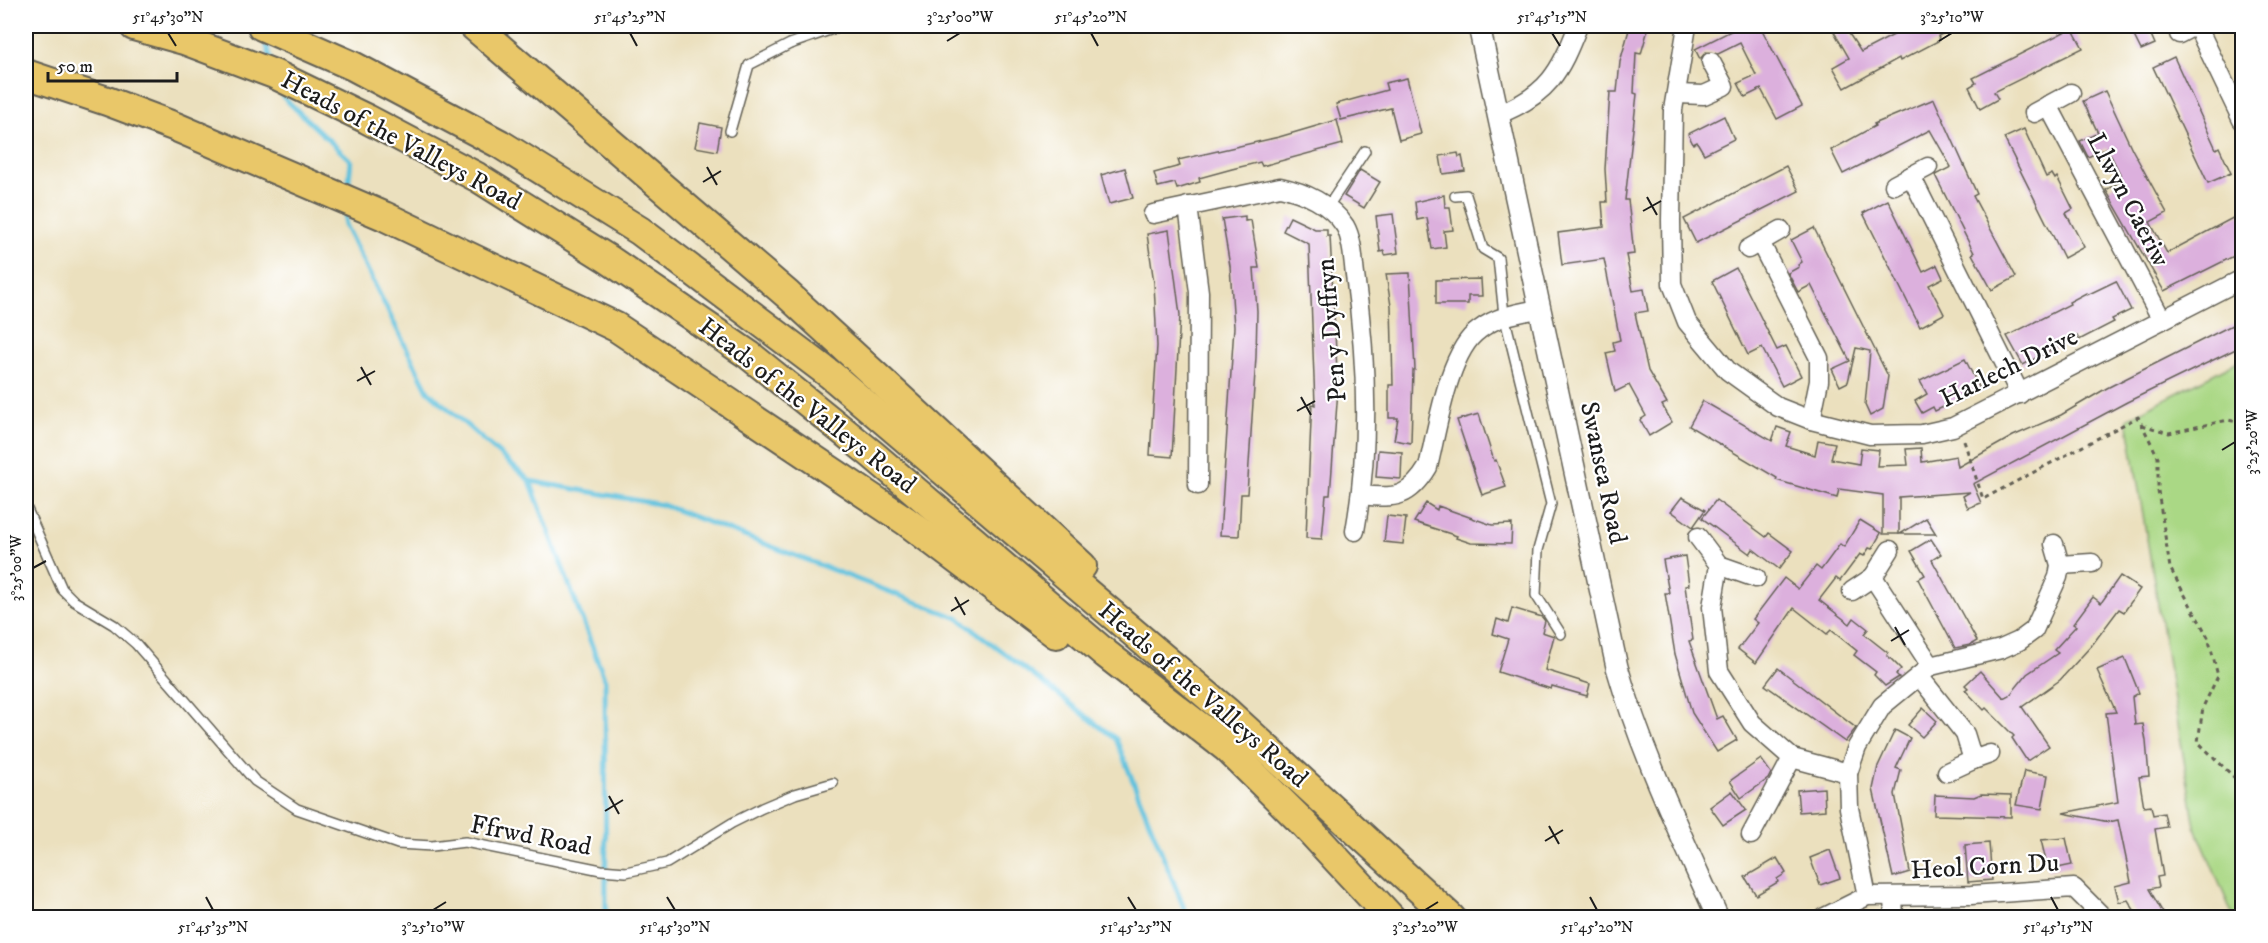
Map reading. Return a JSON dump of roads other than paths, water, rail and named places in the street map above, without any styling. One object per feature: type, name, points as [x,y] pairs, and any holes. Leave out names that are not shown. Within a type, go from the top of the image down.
[{"type":"highway","name":"Heads of the Valleys Road","points":[[134,26],[184,40],[274,74],[367,118],[477,177],[518,202],[608,258],[749,355],[873,455],[1106,654],[1227,748],[1304,824],[1391,918]]},
{"type":"highway","name":"Heads of the Valleys Road","points":[[262,26],[353,66],[500,144],[640,231],[831,375],[1228,713],[1451,918]]},
{"type":"highway","points":[[474,26],[788,295],[1095,579],[1214,682],[1228,713]]},
{"type":"highway","points":[[26,74],[107,100],[176,127],[384,216],[616,327],[906,521],[1065,642],[1106,654]]},
{"type":"street","name":"Swansea Road","points":[[1479,26],[1615,656],[1632,721],[1718,918]]},
{"type":"street","points":[[1499,114],[1523,105],[1547,86],[1564,63],[1578,26]]},
{"type":"street","name":"Harlech Drive","points":[[1687,26],[1677,94],[1672,165],[1672,284],[1686,322],[1728,370],[1778,407],[1811,420],[1870,435],[1922,434],[1959,424],[2242,279]]},
{"type":"street","points":[[2190,28],[2242,120]]},
{"type":"street","points":[[1677,94],[1704,95],[1724,86],[1711,62]]},
{"type":"street","name":"Llwyn Caeriw","points":[[2071,93],[2041,109],[2162,320]]},
{"type":"street","points":[[1894,185],[1928,167]]},
{"type":"street","points":[[1911,176],[2020,394]]},
{"type":"street","name":"Pen y Dyffryn","points":[[1154,214],[1280,187],[1299,191],[1327,208],[1335,213],[1346,228],[1359,302],[1365,432],[1362,495],[1355,531]]},
{"type":"street","points":[[1188,206],[1199,292],[1198,485]]},
{"type":"street","points":[[1780,230],[1754,245],[1819,358],[1819,381],[1811,420]]},
{"type":"street","points":[[1362,495],[1384,498],[1404,494],[1419,483],[1428,467],[1460,352],[1477,331],[1504,315],[1539,309]]},
{"type":"street","points":[[1698,537],[1719,565],[1756,578]]},
{"type":"street","points":[[1823,918],[1868,896],[1849,808],[1848,773],[1857,747],[1882,706],[1925,671],[2001,649],[2019,641],[2034,630],[2058,577],[2060,565],[2054,544]]},
{"type":"street","points":[[1852,591],[1873,577],[1890,550]]},
{"type":"street","points":[[2060,565],[2092,563]]},
{"type":"street","points":[[1719,565],[1712,607],[1719,671],[1752,723],[1792,758],[1848,773]]},
{"type":"street","points":[[1873,577],[1925,671],[1965,734],[1972,760]]},
{"type":"street","points":[[1947,772],[1990,754]]},
{"type":"street","points":[[1751,835],[1792,758]]},
{"type":"street","name":"Heol Corn Du","points":[[1868,896],[1971,895],[2074,888],[2104,918]]},
{"type":"street","points":[[1893,897],[1894,918]]},
{"type":"lane","points":[[730,131],[749,65],[790,44],[841,26]]},
{"type":"lane","points":[[1327,208],[1365,151]]},
{"type":"lane","points":[[1455,196],[1466,195],[1483,249],[1498,258],[1504,315],[1551,504],[1538,550],[1536,595],[1561,634]]},
{"type":"lane","name":"Ffrwd Road","points":[[26,507],[62,589],[74,601],[114,626],[136,644],[248,774],[297,809],[373,836],[414,846],[465,842],[591,869],[626,872],[667,863],[687,854],[732,823],[762,808],[795,794],[833,783]]},
{"type":"waterway","points":[[264,37],[272,63]]},
{"type":"waterway","points":[[280,89],[283,97],[351,161],[348,190]]},
{"type":"waterway","points":[[346,209],[345,225],[428,391],[530,481],[663,505],[958,618],[1116,739],[1188,918]]},
{"type":"waterway","points":[[530,481],[605,680],[606,918]]}]
